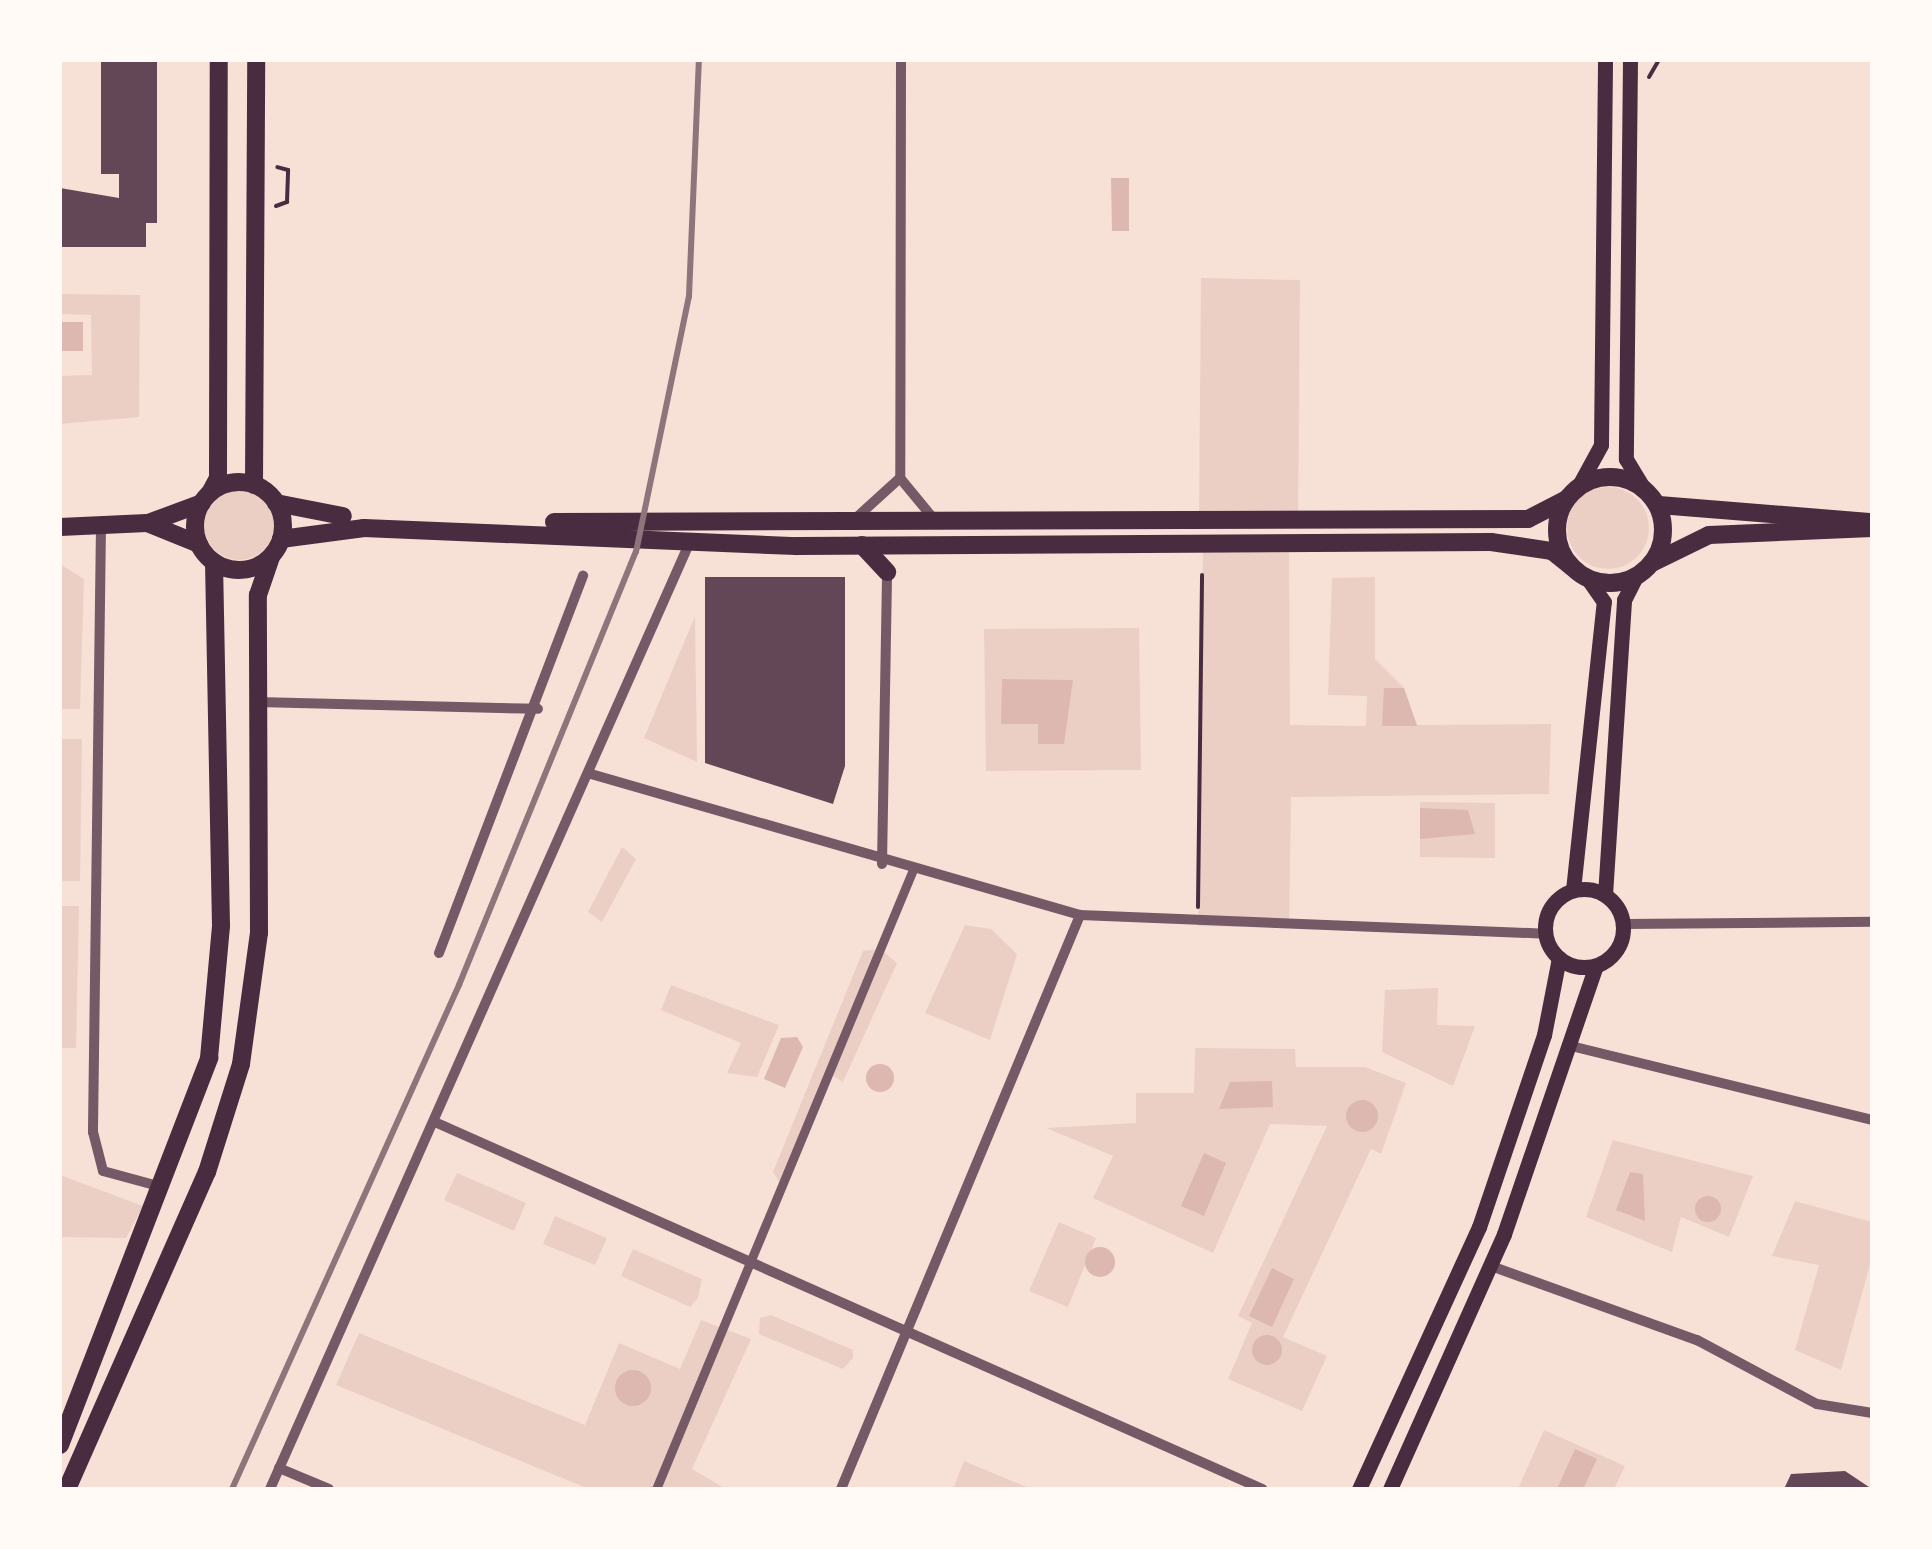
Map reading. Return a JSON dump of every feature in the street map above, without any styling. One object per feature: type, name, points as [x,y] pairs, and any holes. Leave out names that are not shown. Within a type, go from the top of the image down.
[{"type":"main road","points":[[199,544],[206,498],[218,478],[218,60]]},
{"type":"main road","points":[[254,485],[256,60]]},
{"type":"main road","points":[[1359,1489],[1480,1227],[1544,1034],[1559,958],[1545,934],[1550,909],[1573,890],[1604,602],[1556,535],[1571,494],[1601,446],[1604,60]]},
{"type":"main road","points":[[1390,1489],[1491,1266],[1596,966],[1617,950],[1624,924],[1605,894],[1624,600],[1662,534],[1653,498],[1626,459],[1630,60]]},
{"type":"main road","points":[[254,485],[276,503],[318,516],[667,531],[855,518],[1528,520],[1571,494],[1611,477],[1653,498],[1872,525]]},
{"type":"main road","points":[[60,527],[146,523],[206,498],[254,485]]},
{"type":"main road","points":[[68,1489],[206,1172],[241,1064],[259,933],[258,595],[281,539],[276,503]]},
{"type":"main road","points":[[146,523],[199,544],[214,562],[243,570],[271,557]]},
{"type":"main road","points":[[667,531],[689,544],[1492,542],[1552,551],[1579,572],[1643,570],[1709,535],[1872,525]]},
{"type":"main road","points":[[281,539],[313,528],[558,528]]},
{"type":"main road","points":[[862,545],[888,572],[912,544]]},
{"type":"main road","points":[[60,1445],[209,1058],[219,998],[214,562]]},
{"type":"main road","points":[[1573,890],[1605,894]]},
{"type":"main road","points":[[1559,958],[1596,966]]},
{"type":"street","points":[[901,60],[900,478],[933,518]]},
{"type":"street","points":[[855,518],[900,478]]},
{"type":"street","points":[[101,526],[93,1132],[103,1171],[162,1187]]},
{"type":"street","points":[[270,1489],[592,774],[689,544]]},
{"type":"street","points":[[882,864],[888,572]]},
{"type":"street","points":[[439,953],[538,708],[583,575]]},
{"type":"street","points":[[257,702],[538,708]]},
{"type":"street","points":[[592,774],[882,864],[1080,915],[1198,926],[1545,934]]},
{"type":"street","points":[[656,1489],[912,872]]},
{"type":"street","points":[[841,1489],[1080,915]]},
{"type":"street","points":[[1624,924],[1872,922]]},
{"type":"street","points":[[1566,1045],[1872,1120]]},
{"type":"street","points":[[437,1123],[908,1328],[1262,1489]]},
{"type":"street","points":[[1491,1266],[1628,1322],[1675,1332],[1817,1404],[1872,1413]]},
{"type":"street","points":[[279,1468],[329,1489]]},
{"type":"path","points":[[1198,926],[1202,575]]},
{"type":"shaded area","points":[[1111,178],[1129,178],[1129,231],[1112,231]]},
{"type":"shaded area","points":[[1201,278],[1300,280],[1298,521],[1199,520]]},
{"type":"shaded area","points":[[60,294],[140,295],[139,417],[60,424],[60,376],[92,375],[91,315],[60,314]]},
{"type":"shaded area","points":[[60,322],[83,322],[83,351],[62,351],[62,369]]},
{"type":"shaded area","points":[[1608,487],[1624,490],[1637,499],[1646,512],[1646,544],[1637,557],[1624,566],[1608,569],[1592,566],[1579,557],[1570,544],[1567,528],[1570,512],[1579,499],[1592,490]]},
{"type":"shaded area","points":[[239,490],[263,501],[274,525],[263,549],[239,560],[215,549],[204,525],[215,501]]},
{"type":"shaded area","points":[[1203,543],[1289,543],[1290,725],[1366,726],[1367,696],[1328,695],[1332,578],[1375,577],[1375,659],[1404,688],[1417,725],[1551,724],[1549,794],[1291,797],[1289,928],[1198,926]]},
{"type":"shaded area","points":[[60,564],[84,579],[80,709],[60,709]]},
{"type":"shaded area","points":[[695,616],[697,762],[644,738]]},
{"type":"shaded area","points":[[1139,628],[1141,770],[986,771],[984,629]]},
{"type":"shaded area","points":[[1002,679],[1073,680],[1064,744],[1038,744],[1038,724],[1001,724]]},
{"type":"shaded area","points":[[1384,688],[1404,688],[1417,726],[1382,726]]},
{"type":"shaded area","points":[[60,739],[82,739],[80,881],[60,881]]},
{"type":"shaded area","points":[[1420,802],[1495,803],[1495,858],[1420,857]]},
{"type":"shaded area","points":[[1420,808],[1468,810],[1475,834],[1420,839]]},
{"type":"shaded area","points":[[622,847],[636,859],[602,922],[588,912]]},
{"type":"shaded area","points":[[60,906],[79,906],[76,1048],[60,1048]]},
{"type":"shaded area","points":[[965,925],[991,929],[1017,954],[990,1040],[925,1013]]},
{"type":"shaded area","points":[[880,949],[897,963],[843,1082],[829,1074],[781,1185],[773,1172],[863,951]]},
{"type":"shaded area","points":[[671,985],[779,1025],[757,1077],[727,1073],[741,1043],[661,1010]]},
{"type":"shaded area","points":[[1438,988],[1437,1025],[1475,1026],[1453,1086],[1382,1052],[1385,990]]},
{"type":"shaded area","points":[[797,1037],[803,1047],[785,1088],[764,1079],[781,1038]]},
{"type":"shaded area","points":[[1195,1048],[1295,1049],[1296,1067],[1365,1067],[1406,1083],[1381,1154],[1371,1149],[1283,1337],[1327,1356],[1302,1411],[1228,1379],[1252,1323],[1238,1316],[1327,1126],[1270,1124],[1213,1253],[1093,1198],[1113,1156],[1046,1128],[1136,1123],[1136,1093],[1194,1093]]},
{"type":"shaded area","points":[[880,1064],[890,1068],[894,1078],[890,1088],[880,1092],[870,1088],[866,1078],[870,1068]]},
{"type":"shaded area","points":[[1272,1081],[1273,1107],[1219,1109],[1230,1082]]},
{"type":"shaded area","points":[[1362,1100],[1373,1105],[1378,1116],[1373,1127],[1362,1132],[1351,1127],[1346,1116],[1351,1105]]},
{"type":"shaded area","points":[[1613,1140],[1753,1176],[1729,1237],[1681,1217],[1672,1252],[1586,1217]]},
{"type":"shaded area","points":[[1204,1153],[1226,1163],[1204,1216],[1181,1206]]},
{"type":"shaded area","points":[[1630,1172],[1643,1174],[1645,1221],[1616,1210]]},
{"type":"shaded area","points":[[457,1173],[526,1203],[514,1231],[444,1200]]},
{"type":"shaded area","points":[[60,1175],[143,1206],[126,1238],[60,1237]]},
{"type":"shaded area","points":[[1708,1196],[1717,1200],[1721,1209],[1717,1218],[1708,1222],[1699,1218],[1695,1209],[1699,1200]]},
{"type":"shaded area","points":[[1795,1201],[1872,1222],[1872,1257],[1841,1370],[1795,1350],[1819,1265],[1772,1256]]},
{"type":"shaded area","points":[[555,1216],[607,1238],[595,1265],[543,1244]]},
{"type":"shaded area","points":[[1059,1222],[1096,1238],[1068,1307],[1029,1291]]},
{"type":"shaded area","points":[[1100,1247],[1111,1251],[1115,1262],[1111,1273],[1100,1277],[1089,1273],[1085,1262],[1089,1251]]},
{"type":"shaded area","points":[[633,1249],[702,1279],[698,1298],[690,1307],[621,1276]]},
{"type":"shaded area","points":[[1272,1268],[1294,1279],[1272,1327],[1249,1316]]},
{"type":"shaded area","points":[[771,1315],[853,1350],[853,1358],[843,1369],[759,1334],[760,1318]]},
{"type":"shaded area","points":[[701,1320],[751,1339],[692,1469],[726,1489],[589,1489],[336,1385],[359,1333],[585,1425],[619,1343],[680,1369]]},
{"type":"shaded area","points":[[1267,1335],[1278,1339],[1282,1350],[1278,1361],[1267,1365],[1256,1361],[1252,1350],[1256,1339]]},
{"type":"shaded area","points":[[633,1370],[646,1375],[651,1388],[646,1401],[633,1406],[620,1401],[615,1388],[620,1375]]},
{"type":"shaded area","points":[[1544,1430],[1625,1466],[1614,1489],[1518,1489]]},
{"type":"shaded area","points":[[1575,1449],[1597,1459],[1583,1489],[1557,1489]]},
{"type":"shaded area","points":[[964,1461],[1029,1488],[953,1489]]},
{"type":"building","points":[[101,60],[157,60],[157,223],[146,223],[146,247],[60,247],[60,188],[119,198],[119,174],[101,174]]},
{"type":"building","points":[[705,577],[845,577],[845,766],[833,804],[705,763]]},
{"type":"building","points":[[1845,1471],[1872,1489],[1784,1489],[1791,1474]]},
{"type":"railway","points":[[232,1489],[459,985],[636,552],[689,296],[699,60]]}]
